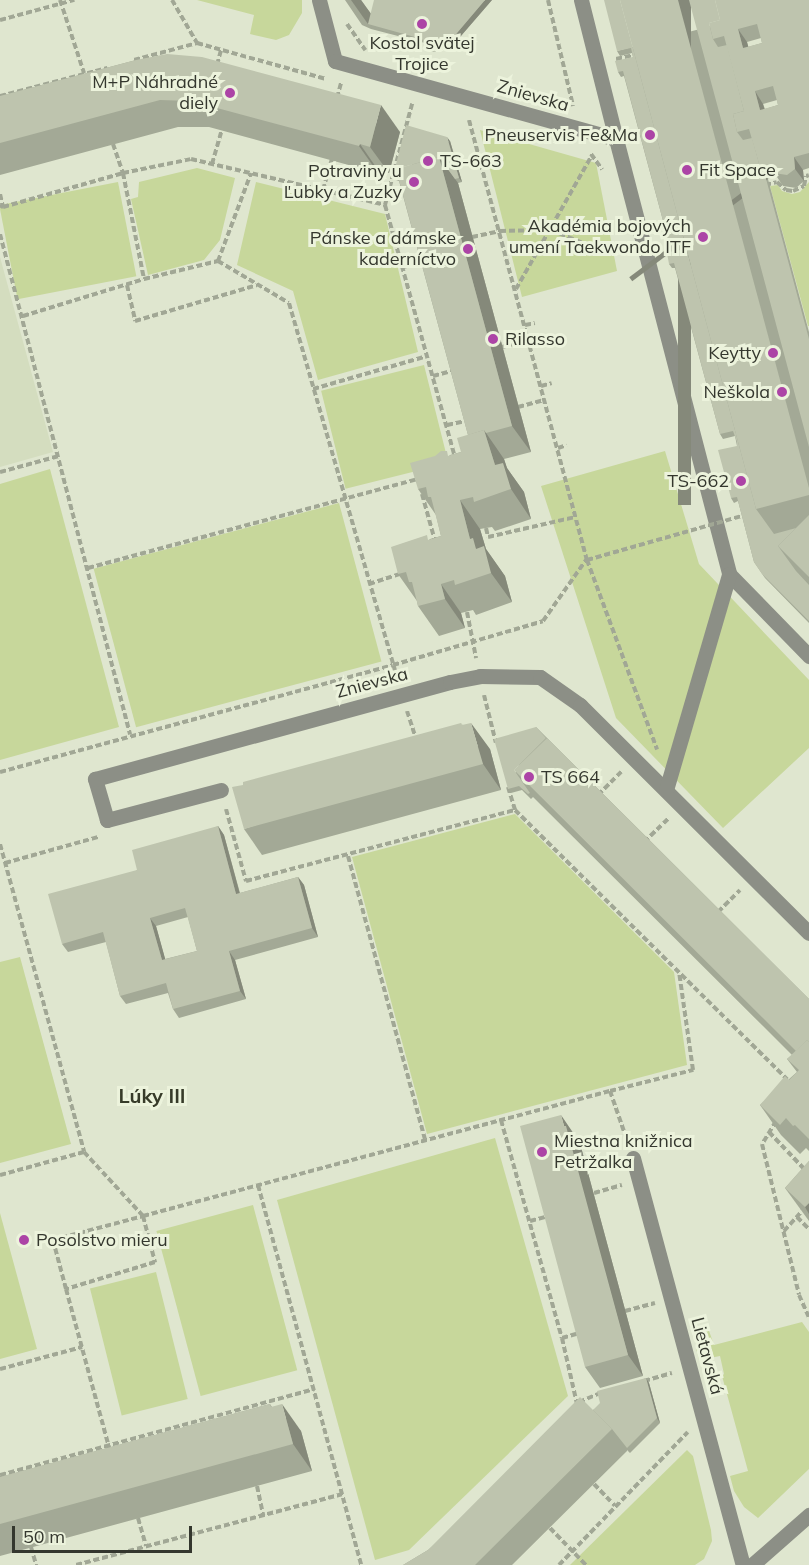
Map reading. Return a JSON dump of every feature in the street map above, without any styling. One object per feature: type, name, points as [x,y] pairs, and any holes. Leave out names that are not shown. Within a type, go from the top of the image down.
[{"type":"street","name":"Znievska","points":[[319,0],[335,61],[616,139]]},
{"type":"street","points":[[581,0],[729,574],[809,656]]},
{"type":"street","points":[[666,790],[729,574]]},
{"type":"street","name":"Znievska","points":[[107,820],[95,779],[441,684],[480,676],[540,677],[580,705],[809,933]]},
{"type":"street","points":[[107,820],[221,790]]},
{"type":"street","name":"Lietavská","points":[[633,1158],[743,1565]]},
{"type":"street","points":[[752,1565],[809,1515]]},
{"type":"path","points":[[0,20],[60,1],[74,0]]},
{"type":"path","points":[[172,0],[197,44]]},
{"type":"path","points":[[548,0],[573,107],[561,104]]},
{"type":"path","points":[[60,1],[87,83]]},
{"type":"path","points":[[346,18],[348,27],[368,54]]},
{"type":"path","points":[[634,55],[641,53],[639,43]]},
{"type":"path","points":[[130,61],[197,44],[351,86]]},
{"type":"path","points":[[216,72],[221,50]]},
{"type":"path","points":[[0,96],[118,64]]},
{"type":"path","points":[[335,104],[341,83]]},
{"type":"path","points":[[402,101],[422,106]]},
{"type":"path","points":[[412,104],[385,205],[458,468]]},
{"type":"path","points":[[462,117],[472,120],[587,560],[660,754],[663,743]]},
{"type":"path","points":[[212,164],[222,130]]},
{"type":"path","points":[[113,144],[123,173],[144,279]]},
{"type":"path","points":[[582,152],[593,155],[608,178]]},
{"type":"path","points":[[516,290],[593,155]]},
{"type":"path","points":[[0,194],[2,206],[123,173],[191,159],[385,205]]},
{"type":"path","points":[[323,190],[332,159]]},
{"type":"path","points":[[218,261],[251,173]]},
{"type":"path","points":[[756,187],[777,182],[786,190],[793,191],[804,186],[806,176],[809,175]]},
{"type":"path","points":[[472,237],[500,231],[551,230],[605,252],[630,250],[627,239]]},
{"type":"path","points":[[0,234],[130,734]]},
{"type":"path","points":[[403,267],[431,259]]},
{"type":"path","points":[[22,316],[144,279],[218,261],[289,303],[393,665]]},
{"type":"path","points":[[127,285],[135,321],[258,285]]},
{"type":"path","points":[[525,325],[535,323]]},
{"type":"path","points":[[502,347],[529,340]]},
{"type":"path","points":[[313,389],[427,356]]},
{"type":"path","points":[[433,376],[461,368]]},
{"type":"path","points":[[541,386],[552,383]]},
{"type":"path","points":[[518,407],[545,400]]},
{"type":"path","points":[[447,425],[475,419]]},
{"type":"path","points":[[558,448],[567,445]]},
{"type":"path","points":[[0,472],[59,456]]},
{"type":"path","points":[[88,568],[428,476]]},
{"type":"path","points":[[418,479],[437,548]]},
{"type":"path","points":[[0,772],[130,734],[393,665],[543,621],[587,560],[754,512]]},
{"type":"path","points":[[486,528],[488,537],[575,517]]},
{"type":"path","points":[[704,525],[707,536]]},
{"type":"path","points":[[369,584],[410,570]]},
{"type":"path","points":[[467,612],[473,642]]},
{"type":"path","points":[[489,719],[498,753]]},
{"type":"path","points":[[597,795],[621,772]]},
{"type":"path","points":[[505,776],[515,810],[795,1087]]},
{"type":"path","points":[[221,790],[246,881],[348,856],[515,810]]},
{"type":"path","points":[[644,842],[669,818]]},
{"type":"path","points":[[5,862],[111,834],[107,820]]},
{"type":"path","points":[[0,844],[84,1152],[143,1216],[155,1262],[66,1289]]},
{"type":"path","points":[[348,856],[425,1139]]},
{"type":"path","points":[[716,914],[741,890]]},
{"type":"path","points":[[111,1456],[53,1240],[425,1139],[693,1070],[678,971]]},
{"type":"path","points":[[610,1091],[633,1158]]},
{"type":"path","points":[[779,1115],[762,1144],[800,1295],[809,1316]]},
{"type":"path","points":[[501,1120],[578,1403]]},
{"type":"path","points":[[770,1132],[809,1174]]},
{"type":"path","points":[[0,1175],[84,1152]]},
{"type":"path","points":[[594,1193],[626,1184]]},
{"type":"path","points":[[258,1185],[362,1565]]},
{"type":"path","points":[[784,1231],[809,1203]]},
{"type":"path","points":[[530,1221],[553,1215]]},
{"type":"path","points":[[797,1216],[809,1229]]},
{"type":"path","points":[[625,1311],[658,1301]]},
{"type":"path","points":[[562,1338],[585,1332]]},
{"type":"path","points":[[0,1369],[82,1347]]},
{"type":"path","points":[[639,1382],[677,1372]]},
{"type":"path","points":[[3,1485],[0,1474],[314,1389]]},
{"type":"path","points":[[570,1411],[578,1403],[608,1390]]},
{"type":"path","points":[[227,1413],[230,1424]]},
{"type":"path","points":[[559,1565],[693,1428]]},
{"type":"path","points":[[594,1484],[615,1506]]},
{"type":"path","points":[[256,1486],[263,1515]]},
{"type":"path","points":[[76,1565],[342,1494]]},
{"type":"path","points":[[138,1518],[146,1546]]},
{"type":"path","points":[[550,1528],[586,1565]]},
{"type":"path","points":[[31,1547],[36,1565]]},
{"type":"shaded area","points":[[0,257],[53,452],[0,467]]},
{"type":"green space","points":[[197,0],[302,0],[302,13],[289,35],[276,40],[250,34],[254,15]]},
{"type":"green space","points":[[480,130],[596,163],[617,271],[522,297]]},
{"type":"green space","points":[[197,168],[235,178],[220,240],[204,260],[148,275],[131,199],[138,197],[139,182]]},
{"type":"green space","points":[[118,182],[136,276],[18,299],[0,205]]},
{"type":"green space","points":[[256,182],[385,214],[418,352],[318,380],[293,291],[237,265]]},
{"type":"green space","points":[[809,182],[808,326],[770,186],[778,185],[782,191],[792,194],[800,192]]},
{"type":"green space","points":[[424,365],[448,463],[346,489],[321,391]]},
{"type":"green space","points":[[665,451],[699,564],[809,680],[809,748],[723,828],[616,718],[541,486]]},
{"type":"green space","points":[[50,469],[119,727],[0,760],[0,484]]},
{"type":"green space","points":[[339,503],[381,661],[136,727],[94,569]]},
{"type":"green space","points":[[515,814],[674,972],[687,1065],[427,1134],[352,857]]},
{"type":"green space","points":[[20,957],[71,1144],[0,1163],[0,962]]},
{"type":"green space","points":[[495,1138],[568,1396],[409,1550],[375,1560],[277,1200]]},
{"type":"green space","points":[[253,1205],[297,1370],[201,1396],[156,1231]]},
{"type":"green space","points":[[0,1213],[37,1349],[0,1359]]},
{"type":"green space","points":[[156,1272],[188,1399],[122,1416],[90,1288]]},
{"type":"green space","points":[[802,1322],[809,1332],[809,1469],[758,1518],[744,1507],[734,1491],[730,1476],[748,1471],[722,1376],[724,1374],[720,1356],[699,1360],[696,1348],[698,1336],[708,1328],[714,1345]]},
{"type":"green space","points":[[687,1450],[693,1456],[711,1530],[712,1541],[704,1559],[695,1565],[570,1565]]},
{"type":"building","name":"Kostol svätej Trojice","points":[[374,0],[485,0],[457,33],[444,44],[438,43],[435,47],[428,48],[422,39],[368,24]]},
{"type":"building","points":[[604,0],[620,0],[756,509],[774,534],[796,528],[778,546],[809,585],[809,621],[762,574],[754,562],[737,497],[731,498],[718,450],[737,446],[737,442],[733,431],[720,434],[674,263],[669,264],[667,253],[685,249],[682,239],[669,243],[623,71],[618,72],[615,61],[633,57],[631,48],[617,51]]},
{"type":"building","points":[[620,0],[678,0],[809,495],[756,509]]},
{"type":"building","points":[[689,0],[715,0],[720,20],[709,23],[713,39],[718,47],[727,45],[744,111],[733,114],[737,132],[743,140],[752,138],[760,167],[765,175],[809,339],[809,447]]},
{"type":"building","points":[[715,0],[809,0],[809,153],[794,157],[795,169],[787,175],[774,173],[770,164],[760,167],[749,129],[737,132],[733,114],[744,111],[724,36],[713,39],[709,23],[720,20]],"holes":[[[757,24],[762,43],[743,48],[738,29]],[[773,86],[778,105],[760,110],[755,91]]]},
{"type":"building","points":[[167,54],[202,57],[381,105],[370,147],[191,101],[160,100],[0,143],[0,96]]},
{"type":"building","points":[[406,125],[447,137],[459,178],[455,179],[439,157],[396,169],[398,177],[393,176]]},
{"type":"building","points":[[439,157],[512,426],[486,433],[484,430],[468,435],[396,169]]},
{"type":"building","points":[[484,430],[495,465],[503,463],[511,489],[474,502],[473,497],[460,500],[470,539],[473,538],[476,549],[484,546],[491,573],[455,585],[454,580],[441,584],[445,599],[418,606],[412,582],[409,582],[406,572],[398,574],[391,547],[427,535],[428,540],[441,536],[431,497],[428,497],[426,487],[418,489],[410,463],[435,456],[441,451],[447,451],[448,456],[461,452],[457,438]]},
{"type":"building","points":[[809,515],[809,577],[778,546]]},
{"type":"building","points":[[461,723],[462,725],[471,723],[483,764],[244,829],[232,787],[243,785],[243,782]]},
{"type":"building","points":[[536,727],[546,738],[514,770],[530,793],[528,794],[519,786],[508,789],[494,739]]},
{"type":"building","points":[[547,738],[809,999],[809,1042],[807,1040],[796,1051],[514,770]]},
{"type":"building","points":[[218,826],[236,894],[298,877],[312,928],[229,951],[240,991],[173,1009],[166,983],[120,996],[103,932],[62,944],[48,894],[137,870],[132,850]],"holes":[[[185,908],[197,951],[162,960],[150,918]]]},
{"type":"building","points":[[807,1040],[809,1042],[809,1139],[786,1118],[780,1125],[760,1105],[785,1076],[789,1080],[799,1070],[787,1059]]},
{"type":"building","points":[[561,1115],[564,1126],[566,1126],[628,1355],[585,1367],[520,1126]]},
{"type":"building","points":[[809,1161],[809,1203],[805,1207],[785,1188]]},
{"type":"building","points":[[646,1378],[657,1418],[627,1448],[593,1410],[600,1403],[597,1391]]},
{"type":"building","points":[[580,1397],[612,1429],[475,1565],[403,1565],[428,1550]]},
{"type":"building","points":[[270,1404],[271,1407],[282,1404],[293,1444],[0,1524],[0,1477]]},
{"type":"place","name":"Kostol svätej Trojice","points":[[422,24]]},
{"type":"place","name":"M+P Náhradné diely","points":[[230,93]]},
{"type":"place","name":"Pneuservis Fe&Ma","points":[[650,135]]},
{"type":"place","name":"TS-663","points":[[428,161]]},
{"type":"place","name":"Fit Space","points":[[687,170]]},
{"type":"place","name":"Potraviny u Ľubky a Zuzky","points":[[414,182]]},
{"type":"place","name":"Akadémia bojových umení Taekwondo ITF","points":[[703,237]]},
{"type":"place","name":"Pánske a dámske kaderníctvo","points":[[468,249]]},
{"type":"place","name":"Rilasso","points":[[493,339]]},
{"type":"place","name":"Keytty","points":[[773,353]]},
{"type":"place","name":"Neškola","points":[[782,392]]},
{"type":"place","name":"TS-662","points":[[741,481]]},
{"type":"place","name":"TS 664","points":[[529,777]]},
{"type":"place","name":"Miestna knižnica Petržalka","points":[[542,1152]]},
{"type":"place","name":"Posolstvo mieru","points":[[24,1240]]},
{"type":"district","name":"Lúky III","points":[[152,1095]]}]
